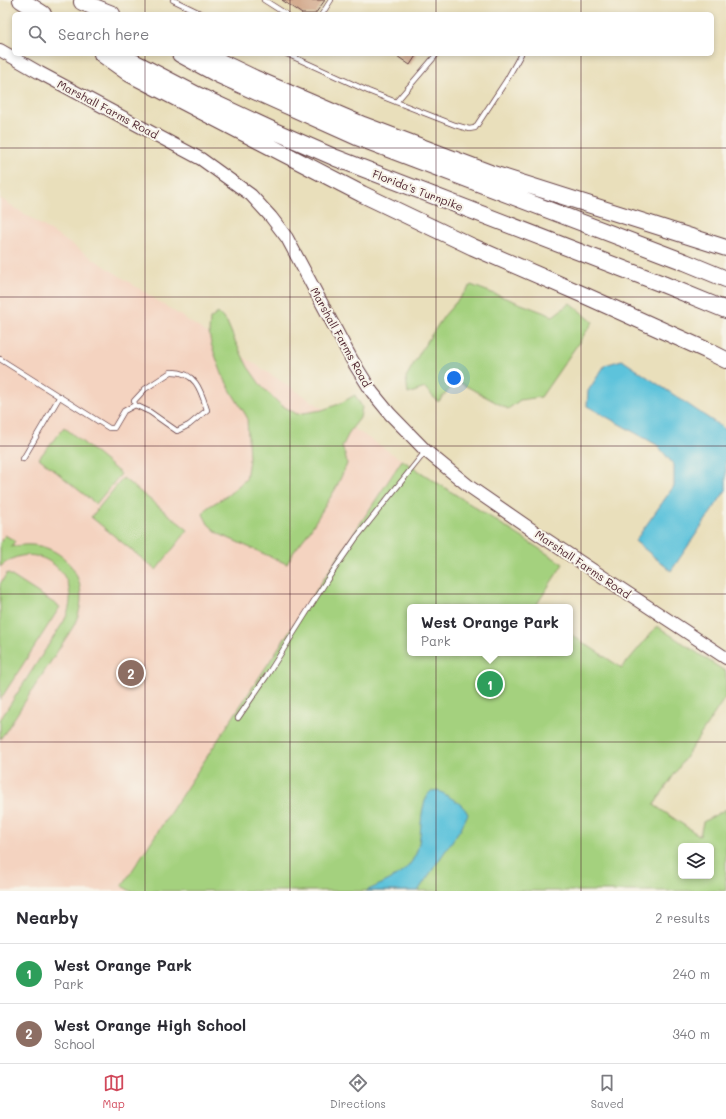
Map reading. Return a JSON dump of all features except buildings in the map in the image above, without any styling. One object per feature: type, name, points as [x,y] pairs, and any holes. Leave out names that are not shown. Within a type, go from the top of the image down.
[{"type":"highway","points":[[21,0],[40,12]]},
{"type":"highway","points":[[80,1],[101,12]]},
{"type":"highway","points":[[80,1],[107,12]]},
{"type":"highway","points":[[105,56],[130,74],[362,194],[473,247],[586,296],[726,360]]},
{"type":"highway","name":"Florida's Turnpike","points":[[121,56],[197,95],[336,158],[726,310]]},
{"type":"highway","points":[[184,56],[219,75],[357,137],[726,279]]},
{"type":"highway","points":[[208,56],[254,78],[363,125],[490,173],[726,248]]},
{"type":"highway","points":[[586,296],[726,370]]},
{"type":"street","name":"Marshall Farms Road","points":[[0,50],[201,159],[250,195],[271,217],[287,238],[352,360],[372,392],[390,414],[426,451],[470,487],[552,544],[726,658]]},
{"type":"lane","points":[[173,0],[198,12]]},
{"type":"lane","points":[[264,0],[283,12]]},
{"type":"lane","points":[[323,12],[332,0]]},
{"type":"lane","points":[[291,56],[368,91],[469,129],[475,128],[520,56]]},
{"type":"lane","points":[[396,102],[435,56]]},
{"type":"lane","points":[[0,359],[109,428],[114,428],[124,411],[135,405]]},
{"type":"lane","points":[[171,372],[179,372],[191,378],[198,386],[201,391],[206,410],[189,425],[177,431],[150,412],[135,405],[134,401],[145,389],[171,372]]},
{"type":"lane","points":[[23,459],[60,396]]},
{"type":"lane","points":[[238,718],[266,677],[327,580],[356,538],[426,451]]},
{"type":"shaded area","points":[[0,198],[402,460],[122,885],[130,891],[0,891]]},
{"type":"green space","points":[[471,285],[553,316],[570,303],[593,322],[541,397],[520,400],[508,409],[457,381],[438,402],[425,388],[408,394],[406,377],[422,349],[444,316]]},
{"type":"green space","points":[[218,313],[227,322],[248,367],[262,387],[281,405],[297,414],[322,410],[339,404],[355,395],[362,407],[360,418],[350,431],[342,447],[347,464],[336,488],[287,564],[219,534],[208,524],[203,514],[208,507],[228,495],[246,479],[249,459],[247,417],[222,374],[211,344],[209,332],[210,319]]},
{"type":"green space","points":[[64,427],[121,474],[96,504],[39,458]]},
{"type":"green space","points":[[402,460],[563,564],[537,604],[407,604],[407,656],[573,656],[573,636],[622,668],[657,626],[726,672],[726,696],[654,805],[700,836],[703,822],[726,809],[726,891],[130,891],[122,886]]},
{"type":"green space","points":[[123,478],[188,530],[156,570],[91,517]]},
{"type":"green space","points":[[5,535],[15,541],[11,547],[29,545],[45,548],[59,554],[70,565],[78,578],[81,593],[80,610],[73,627],[0,739],[0,720],[64,621],[70,605],[69,589],[64,576],[54,565],[42,558],[29,555],[14,558],[0,567],[0,543]]},
{"type":"green space","points":[[7,573],[60,607],[0,700],[0,584]]},
{"type":"water","points":[[622,360],[726,430],[726,490],[671,571],[635,541],[674,486],[674,465],[657,445],[587,406],[588,391],[605,365]]},
{"type":"water","points":[[438,790],[459,803],[468,814],[461,828],[418,891],[366,891],[385,882],[408,867],[416,854],[420,840],[425,801],[430,792]]},
{"type":"place","name":"West Orange High School","points":[[131,673]]},
{"type":"place","name":"West Orange Park","points":[[490,684]]}]
